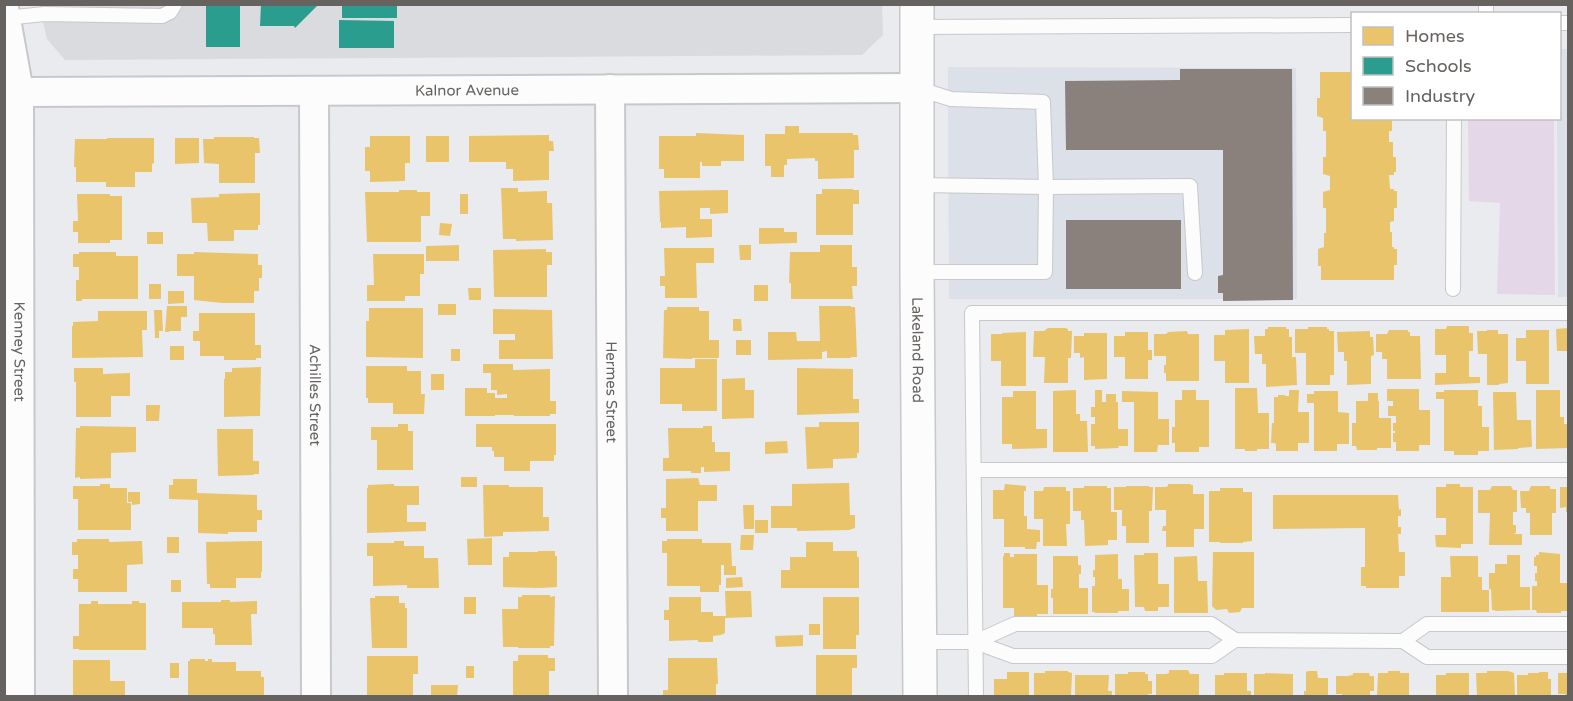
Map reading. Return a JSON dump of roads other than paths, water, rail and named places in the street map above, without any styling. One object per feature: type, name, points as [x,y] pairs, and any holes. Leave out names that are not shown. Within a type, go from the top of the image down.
[{"type":"street","name":"Kenney Street","points":[[5,13],[19,92],[20,696]]},
{"type":"street","name":"Lakeland Road","points":[[916,16],[920,696]]},
{"type":"street","name":"Kalnor Avenue","points":[[19,92],[916,88]]},
{"type":"street","name":"Hermes Street","points":[[610,89],[613,696]]},
{"type":"street","name":"Achilles Street","points":[[314,92],[316,696]]},
{"type":"lane","points":[[5,13],[44,14],[113,10],[162,16],[170,12],[175,4]]},
{"type":"lane","points":[[916,16],[1351,25]]},
{"type":"lane","points":[[916,88],[951,99],[1043,102],[1046,186],[1045,272],[917,272]]},
{"type":"lane","points":[[1453,289],[1454,120]]},
{"type":"lane","points":[[916,185],[1191,186],[1195,273]]},
{"type":"lane","points":[[976,696],[972,313],[1569,313]]},
{"type":"lane","points":[[974,470],[1569,470]]},
{"type":"lane","points":[[975,642],[1015,624],[1211,624],[1235,640],[1403,641],[1428,657],[1569,657]]},
{"type":"lane","points":[[1403,641],[1428,624],[1569,624]]},
{"type":"lane","points":[[920,642],[975,642],[1013,656],[1212,656],[1235,640]]}]
